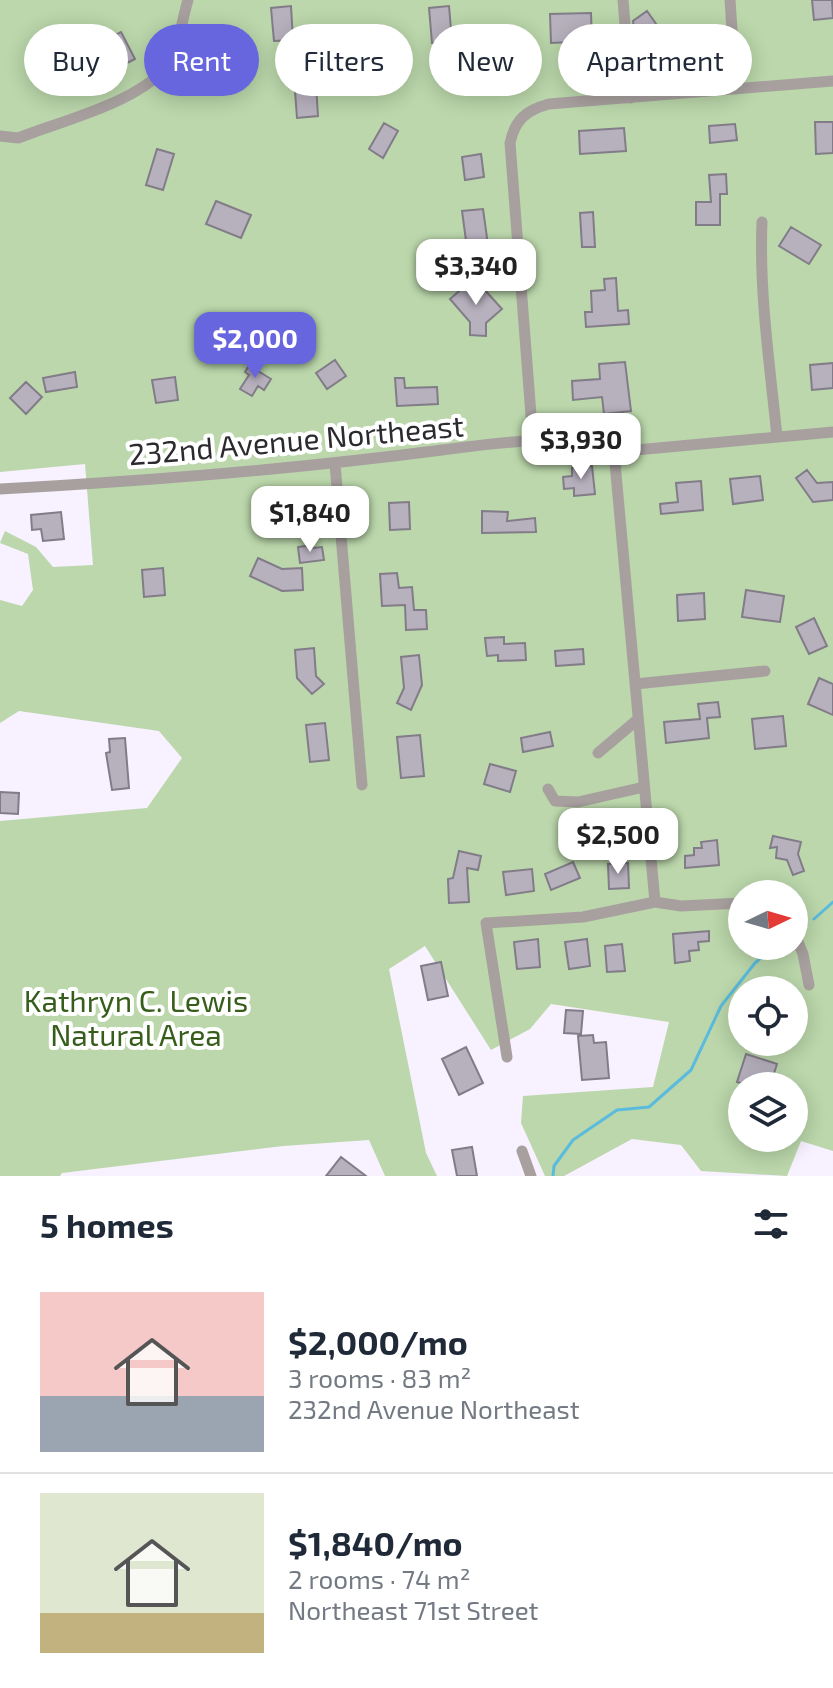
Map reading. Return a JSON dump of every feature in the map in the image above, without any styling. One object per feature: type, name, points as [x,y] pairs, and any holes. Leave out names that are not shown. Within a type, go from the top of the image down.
[{"type":"street","points":[[0,136],[18,138],[128,96],[152,83],[171,59],[188,0]]},
{"type":"street","points":[[623,0],[631,98]]},
{"type":"street","points":[[730,0],[732,24]]},
{"type":"street","points":[[752,88],[833,81]]},
{"type":"street","points":[[533,441],[510,153],[513,129],[520,117],[549,104],[654,96]]},
{"type":"street","points":[[762,222],[765,305],[777,437]]},
{"type":"street","name":"232nd Avenue Northeast","points":[[0,489],[335,464],[533,441],[603,443],[614,452],[833,432]]},
{"type":"street","points":[[614,452],[655,902]]},
{"type":"street","points":[[335,464],[362,785]]},
{"type":"street","points":[[635,684],[765,671]]},
{"type":"street","points":[[598,753],[637,720]]},
{"type":"street","points":[[548,789],[555,801],[578,802],[644,787]]},
{"type":"street","points":[[507,1057],[491,922],[583,917],[655,902],[681,906],[728,904]]},
{"type":"street","points":[[804,960],[809,985]]},
{"type":"street","points":[[522,1151],[531,1176]]},
{"type":"green space","name":"Kathryn C. Lewis Natural Area","points":[[0,0],[833,0],[833,1151],[808,1143],[808,1072],[728,1072],[728,1152],[797,1152],[787,1176],[701,1171],[681,1145],[632,1139],[564,1176],[545,1176],[521,1123],[523,1096],[653,1087],[669,1022],[551,1004],[530,1029],[491,1050],[425,946],[389,969],[426,1153],[437,1176],[385,1176],[369,1140],[283,1146],[62,1173],[60,1176],[0,1176],[0,821],[147,808],[182,758],[159,731],[19,711],[0,723],[0,600],[22,606],[33,590],[28,554],[0,543],[5,531],[36,547],[53,567],[93,565],[85,464],[0,472]]},
{"type":"building","points":[[812,0],[832,0],[833,18],[814,20]]},
{"type":"building","points":[[291,6],[292,24],[275,24],[275,41],[274,41],[271,8]]},
{"type":"building","points":[[449,6],[451,24],[430,24],[429,8]]},
{"type":"building","points":[[647,11],[656,24],[633,24],[633,21]]},
{"type":"building","points":[[591,13],[591,24],[558,24],[558,43],[551,43],[550,14]]},
{"type":"building","points":[[128,46],[135,59],[128,62]]},
{"type":"building","points":[[295,96],[317,96],[318,116],[297,118]]},
{"type":"building","points":[[815,122],[833,122],[833,153],[816,154]]},
{"type":"building","points":[[384,123],[398,131],[383,158],[369,149]]},
{"type":"building","points":[[735,124],[737,140],[710,143],[709,126]]},
{"type":"building","points":[[624,128],[626,151],[580,154],[579,131]]},
{"type":"building","points":[[157,149],[174,154],[163,190],[146,185]]},
{"type":"building","points":[[481,154],[484,177],[465,180],[462,157]]},
{"type":"building","points":[[726,174],[727,194],[720,194],[720,225],[696,225],[696,202],[711,202],[709,175]]},
{"type":"building","points":[[216,201],[251,215],[241,238],[206,224]]},
{"type":"building","points":[[483,209],[488,245],[467,248],[462,211]]},
{"type":"building","points":[[593,212],[595,247],[582,247],[580,213]]},
{"type":"building","points":[[791,227],[821,245],[809,264],[779,246]]},
{"type":"building","points":[[474,278],[502,309],[486,323],[486,336],[470,335],[470,322],[450,299]]},
{"type":"building","points":[[616,278],[618,311],[628,310],[629,324],[586,327],[585,312],[592,312],[591,291],[605,290],[604,279]]},
{"type":"building","points":[[335,360],[346,376],[327,389],[316,373]]},
{"type":"building","points":[[252,361],[261,366],[258,371],[271,379],[264,390],[258,386],[252,396],[240,389],[249,375],[245,372]]},
{"type":"building","points":[[625,362],[631,411],[604,414],[602,397],[573,400],[572,381],[600,379],[599,364]]},
{"type":"building","points":[[833,363],[833,388],[812,390],[810,365]]},
{"type":"building","points":[[75,372],[77,387],[46,392],[43,378]]},
{"type":"building","points":[[175,377],[178,400],[156,403],[152,380]]},
{"type":"building","points":[[395,378],[404,378],[405,388],[437,387],[438,404],[397,406]]},
{"type":"building","points":[[26,382],[42,397],[26,414],[10,398]]},
{"type":"building","points":[[592,466],[595,494],[574,496],[574,488],[564,489],[563,477],[572,476],[572,468]]},
{"type":"building","points":[[807,470],[817,483],[833,482],[833,500],[813,502],[796,478]]},
{"type":"building","points":[[760,476],[763,500],[733,504],[730,479]]},
{"type":"building","points":[[701,481],[703,510],[661,514],[660,504],[678,502],[676,483]]},
{"type":"building","points":[[409,502],[410,529],[390,530],[389,503]]},
{"type":"building","points":[[482,511],[508,512],[507,521],[535,518],[536,532],[482,533]]},
{"type":"building","points":[[61,512],[64,539],[43,541],[41,529],[32,530],[31,515]]},
{"type":"building","points":[[313,545],[313,548],[322,547],[324,560],[300,563],[298,547]]},
{"type":"building","points":[[258,558],[282,569],[302,568],[303,590],[282,591],[250,576]]},
{"type":"building","points":[[163,568],[165,595],[144,597],[142,570]]},
{"type":"building","points":[[397,573],[399,588],[412,587],[414,610],[426,610],[427,629],[406,630],[405,605],[382,606],[380,574]]},
{"type":"building","points":[[746,590],[784,596],[780,622],[742,617]]},
{"type":"building","points":[[704,593],[705,619],[678,621],[677,595]]},
{"type":"building","points":[[814,618],[827,646],[809,654],[796,627]]},
{"type":"building","points":[[504,637],[504,644],[525,643],[526,660],[498,661],[498,655],[487,656],[485,638]]},
{"type":"building","points":[[314,648],[316,676],[324,684],[312,694],[297,678],[295,650]]},
{"type":"building","points":[[583,649],[584,664],[556,666],[555,651]]},
{"type":"building","points":[[419,655],[422,685],[411,710],[397,703],[404,688],[401,657]]},
{"type":"building","points":[[819,678],[833,684],[833,715],[808,704]]},
{"type":"building","points":[[718,702],[720,717],[707,718],[709,738],[666,743],[664,722],[700,719],[698,704]]},
{"type":"building","points":[[783,716],[786,746],[755,749],[752,719]]},
{"type":"building","points":[[325,723],[329,760],[310,762],[306,725]]},
{"type":"building","points":[[550,732],[553,746],[523,752],[521,738]]},
{"type":"building","points":[[420,735],[424,776],[401,778],[397,737]]},
{"type":"building","points":[[125,738],[129,788],[112,790],[106,753],[110,752],[109,739]]},
{"type":"building","points":[[490,764],[516,771],[510,792],[484,784]]},
{"type":"building","points":[[0,792],[19,793],[18,814],[0,813]]},
{"type":"building","points":[[773,836],[801,842],[798,854],[804,871],[793,875],[787,860],[776,858],[777,847],[770,848]]},
{"type":"building","points":[[717,840],[719,865],[685,868],[685,856],[694,855],[694,848],[702,848],[701,842]]},
{"type":"building","points":[[459,851],[481,856],[478,870],[467,868],[469,902],[449,903],[448,879],[453,878]]},
{"type":"building","points":[[573,862],[580,878],[551,890],[545,874]]},
{"type":"building","points":[[628,863],[629,888],[609,889],[608,864]]},
{"type":"building","points":[[532,869],[534,891],[506,895],[503,872]]},
{"type":"building","points":[[709,931],[709,941],[698,942],[699,950],[689,951],[690,961],[675,963],[673,934]]},
{"type":"building","points":[[538,939],[540,967],[517,969],[514,942]]},
{"type":"building","points":[[587,939],[590,966],[569,969],[565,942]]},
{"type":"building","points":[[622,944],[625,971],[607,972],[605,946]]},
{"type":"building","points":[[441,962],[448,996],[428,1000],[421,966]]},
{"type":"building","points":[[566,1010],[583,1011],[581,1034],[564,1033]]},
{"type":"building","points":[[593,1035],[594,1043],[606,1042],[609,1078],[582,1080],[578,1036]]},
{"type":"building","points":[[466,1047],[483,1083],[459,1095],[442,1059]]},
{"type":"building","points":[[745,1056],[777,1064],[774,1072],[740,1072]]},
{"type":"building","points":[[472,1147],[477,1176],[457,1176],[452,1150]]},
{"type":"building","points":[[341,1157],[366,1176],[326,1176]]},
{"type":"waterway","points":[[814,919],[833,902]]},
{"type":"waterway","points":[[553,1176],[554,1166],[573,1140],[617,1110],[649,1107],[691,1070],[721,1006],[759,960]]}]
